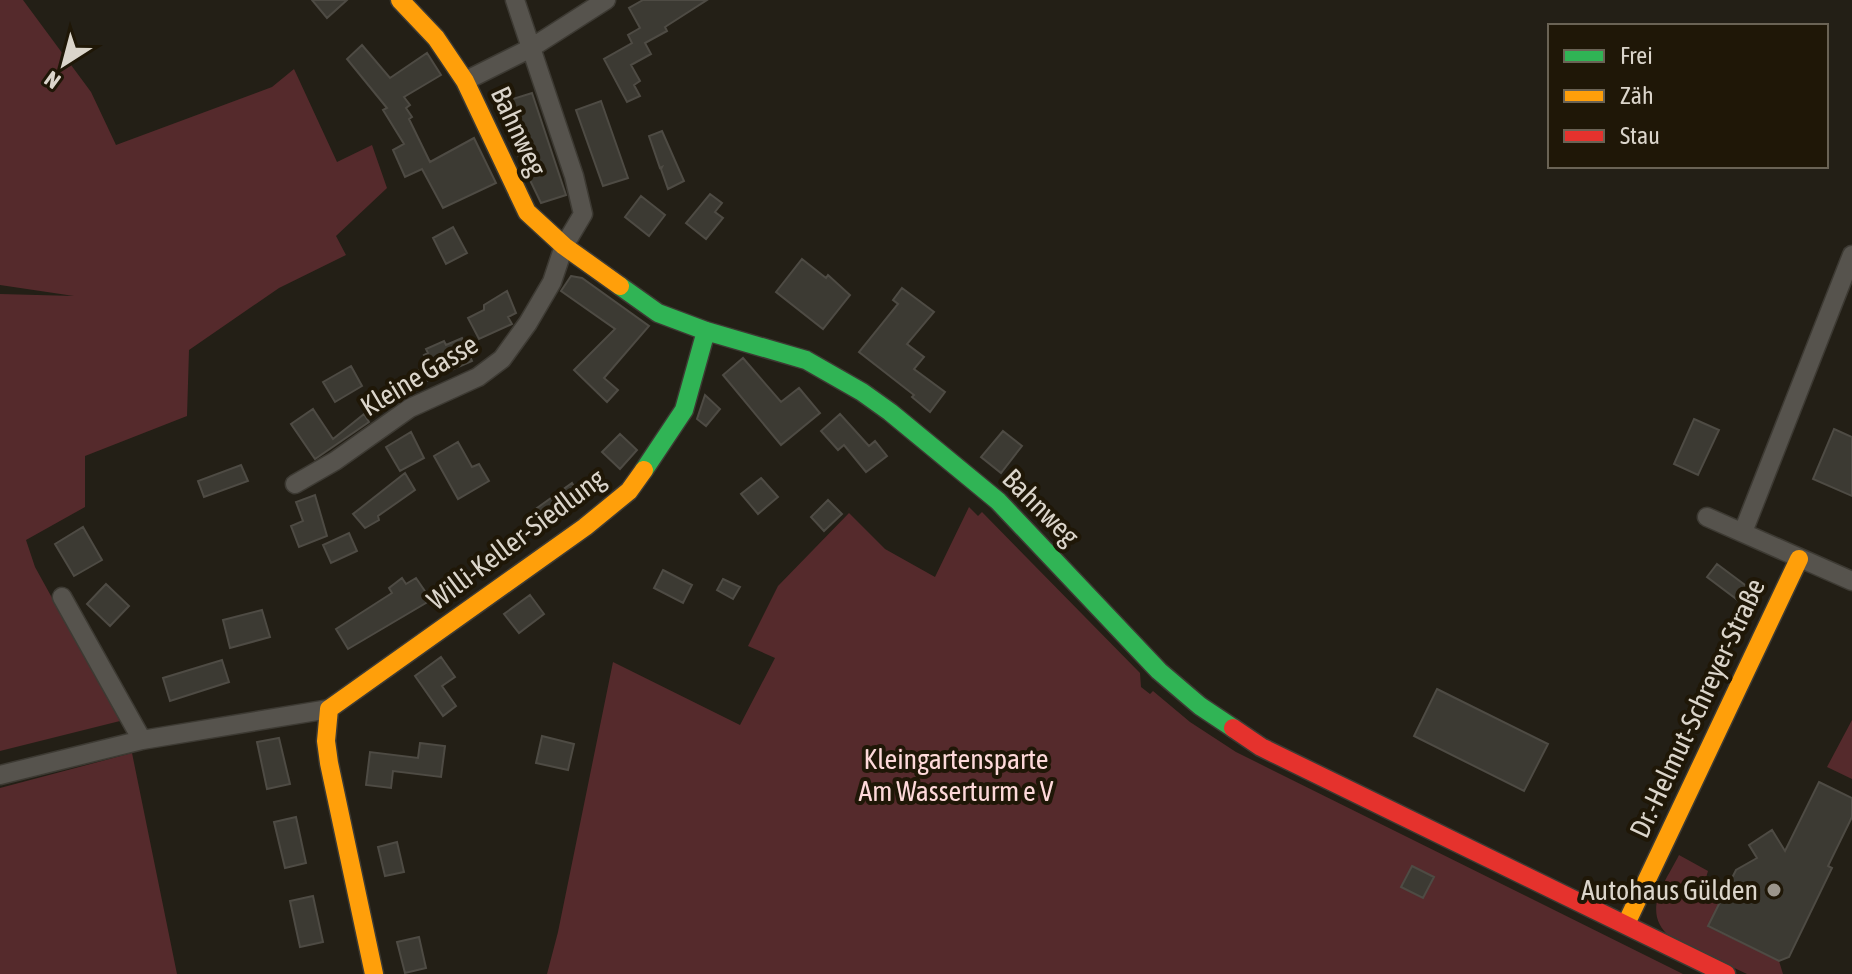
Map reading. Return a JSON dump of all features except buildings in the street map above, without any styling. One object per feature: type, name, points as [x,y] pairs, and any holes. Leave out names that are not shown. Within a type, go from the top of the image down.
[{"type":"street","name":"Bahnweg","points":[[400,0],[436,38],[465,81],[527,212],[564,246],[658,313],[706,331],[806,360],[862,392],[896,416],[998,501],[1159,671],[1231,728],[1261,747],[1726,974]]},
{"type":"street","name":"Kleine Gasse","points":[[295,484],[335,461],[410,408],[478,377],[502,359],[552,282],[564,246],[583,214],[574,176],[515,0]]},
{"type":"street","points":[[465,81],[531,48],[606,0]]},
{"type":"street","name":"Dr.-Helmut-Schreyer-Straße","points":[[1743,532],[1852,255]]},
{"type":"street","name":"Willi-Keller-Siedlung","points":[[0,775],[142,740],[329,709],[585,527],[629,491],[684,410],[706,331]]},
{"type":"street","name":"Dr.-Helmut-Schreyer-Straße","points":[[1707,517],[1852,581]]},
{"type":"street","name":"Dr.-Helmut-Schreyer-Straße","points":[[1626,924],[1799,559]]},
{"type":"street","points":[[62,597],[142,740]]},
{"type":"street","points":[[329,709],[326,741],[329,763],[374,974]]},
{"type":"green space","points":[[0,0],[23,0],[91,92],[116,145],[272,87],[294,69],[337,162],[372,145],[387,188],[336,236],[346,255],[279,288],[189,350],[187,416],[85,456],[85,507],[26,540],[35,567],[120,721],[0,751],[0,294],[74,296],[0,285]]},
{"type":"green space","name":"Kleingartensparte Am Wasserturm e V","points":[[969,507],[978,516],[982,512],[1140,673],[1141,687],[1150,694],[1153,691],[1190,722],[1236,752],[1683,974],[547,974],[613,662],[740,725],[775,658],[748,646],[778,586],[849,513],[885,549],[935,577]]},
{"type":"green space","points":[[1852,720],[1852,779],[1827,767]]},
{"type":"green space","points":[[132,753],[177,974],[0,974],[0,788]]},
{"type":"green space","points":[[1679,855],[1708,871],[1707,889],[1719,904],[1708,927],[1779,961],[1783,974],[1747,974],[1671,938],[1662,928],[1657,918],[1658,897]]},
{"type":"traffic: fast","points":[[620,286],[658,313],[706,331],[806,360],[890,412],[998,501],[1159,671],[1200,706],[1233,728]]},
{"type":"traffic: fast","points":[[644,470],[684,410],[706,331]]},
{"type":"traffic: slow","points":[[400,0],[436,38],[465,81],[527,212],[564,246],[620,286]]},
{"type":"traffic: slow","points":[[374,974],[329,763],[326,741],[329,709],[585,527],[629,491],[644,470]]},
{"type":"traffic: slow","points":[[1626,924],[1799,559]]},
{"type":"traffic: jam","points":[[1233,728],[1261,747],[1726,974]]},
{"type":"place","name":"Autohaus Gülden","points":[[1774,890]]}]
